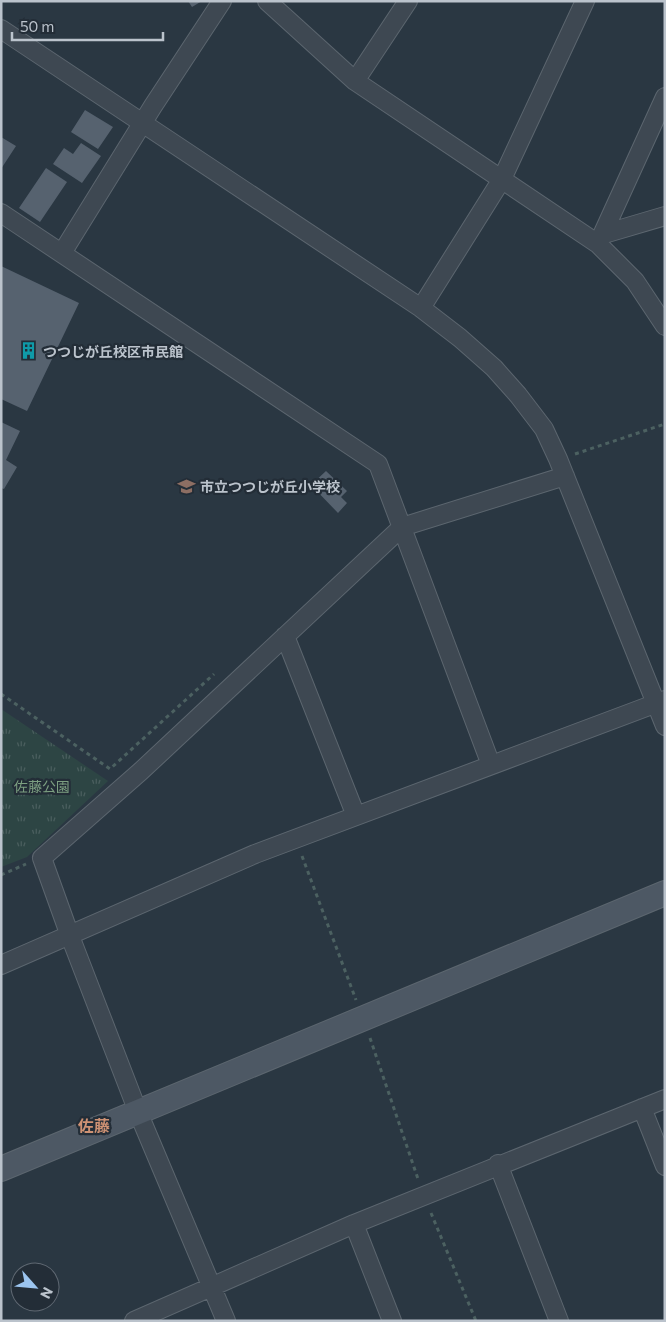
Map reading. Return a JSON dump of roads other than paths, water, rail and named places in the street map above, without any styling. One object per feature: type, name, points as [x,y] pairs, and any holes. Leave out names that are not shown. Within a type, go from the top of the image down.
[{"type":"street","points":[[62,253],[142,124],[222,1]]},
{"type":"street","points":[[267,1],[355,82],[502,179],[601,239],[635,281],[665,326]]},
{"type":"street","points":[[355,82],[408,1]]},
{"type":"street","points":[[421,308],[502,179],[585,1]]},
{"type":"street","points":[[1,29],[421,308],[494,368],[544,429],[660,702],[665,726]]},
{"type":"street","points":[[601,239],[665,97]]},
{"type":"street","points":[[1,213],[378,464],[491,765]]},
{"type":"street","points":[[601,239],[665,216]]},
{"type":"street","points":[[226,1321],[138,1112],[42,858],[141,771],[402,527],[565,476]]},
{"type":"street","points":[[285,636],[356,816]]},
{"type":"street","points":[[1,965],[254,854],[660,702]]},
{"type":"street","points":[[1,1169],[665,892]]},
{"type":"street","points":[[134,1321],[354,1224],[498,1164],[665,1098]]},
{"type":"street","points":[[642,1108],[665,1166]]},
{"type":"street","points":[[498,1164],[559,1321]]},
{"type":"street","points":[[354,1224],[392,1321]]},
{"type":"place","name":"つつじが丘校区市民館","points":[[29,351]]},
{"type":"place","name":"市立つつじが丘小学校","points":[[186,486]]},
{"type":"district","name":"佐藤","points":[[94,1125]]},
{"type":"park label","name":"佐藤公園","points":[[42,786]]}]
